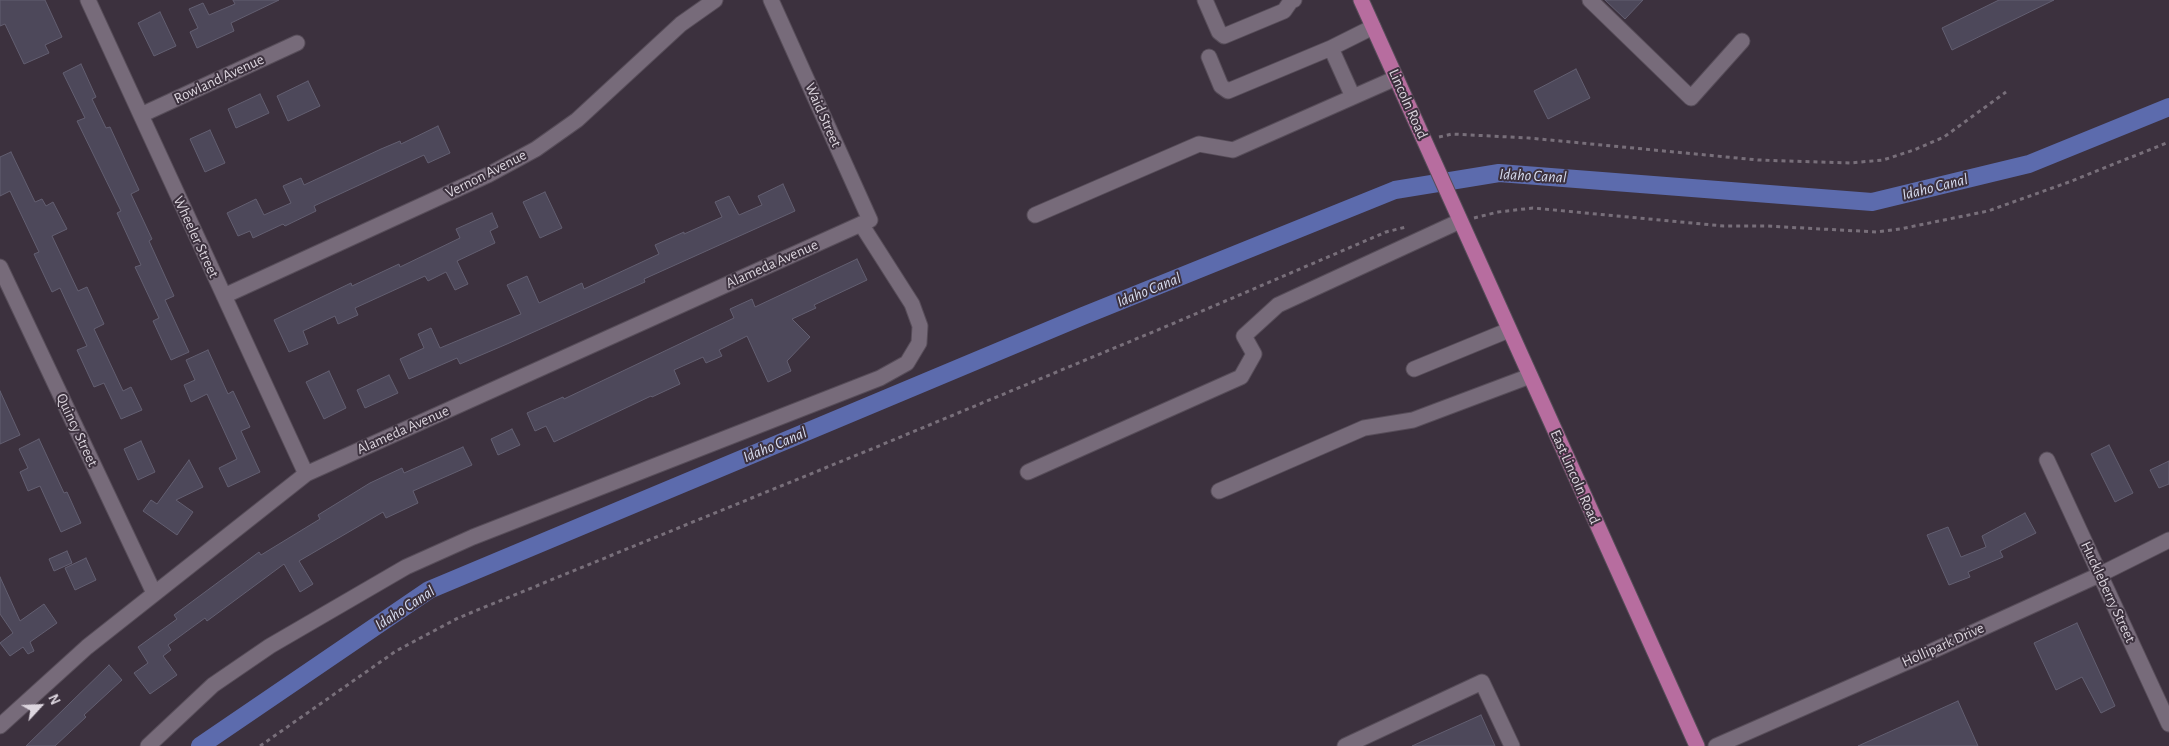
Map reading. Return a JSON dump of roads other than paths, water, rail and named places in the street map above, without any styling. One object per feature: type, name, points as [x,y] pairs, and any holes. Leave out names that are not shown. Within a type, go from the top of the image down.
[{"type":"main road","name":"Lincoln Road","points":[[1361,0],[1457,215]]},
{"type":"main road","name":"East Lincoln Road","points":[[1457,215],[1696,746]]},
{"type":"street","name":"Wheeler Street","points":[[88,0],[306,474]]},
{"type":"street","name":"Vernon Avenue","points":[[224,296],[488,175],[536,149],[576,120],[681,24],[715,0]]},
{"type":"street","name":"Waid Street","points":[[771,0],[870,220],[861,224]]},
{"type":"street","points":[[1205,0],[1219,32],[1224,36],[1284,11],[1294,0]]},
{"type":"street","points":[[1590,0],[1690,98],[1742,41]]},
{"type":"street","points":[[1209,57],[1221,86],[1228,91],[1374,28]]},
{"type":"street","name":"Rowland Avenue","points":[[141,115],[297,43]]},
{"type":"street","points":[[1331,48],[1352,97]]},
{"type":"street","points":[[1035,215],[1199,144],[1233,150],[1396,78]]},
{"type":"street","points":[[1028,472],[1241,377],[1254,354],[1244,336],[1278,305],[1428,236],[1457,215]]},
{"type":"street","name":"Alameda Avenue","points":[[2,720],[87,647],[306,474],[861,224]]},
{"type":"street","points":[[148,746],[213,686],[262,651],[406,567],[482,533],[880,378],[907,363],[920,343],[920,326],[912,304],[861,224]]},
{"type":"street","name":"Quincy Street","points":[[0,267],[154,593]]},
{"type":"street","points":[[1414,370],[1509,330]]},
{"type":"street","points":[[1219,491],[1364,428],[1413,420],[1530,376]]},
{"type":"street","name":"Huckleberry Street","points":[[2047,460],[2169,724]]},
{"type":"street","name":"Hollipark Drive","points":[[1716,746],[2099,575],[2169,540]]},
{"type":"street","points":[[1345,746],[1482,682],[1512,746]]},
{"type":"waterway","name":"Idaho Canal","points":[[200,746],[429,590],[1083,316],[1395,190],[1499,173],[1872,202],[2029,164],[2169,107]]}]
